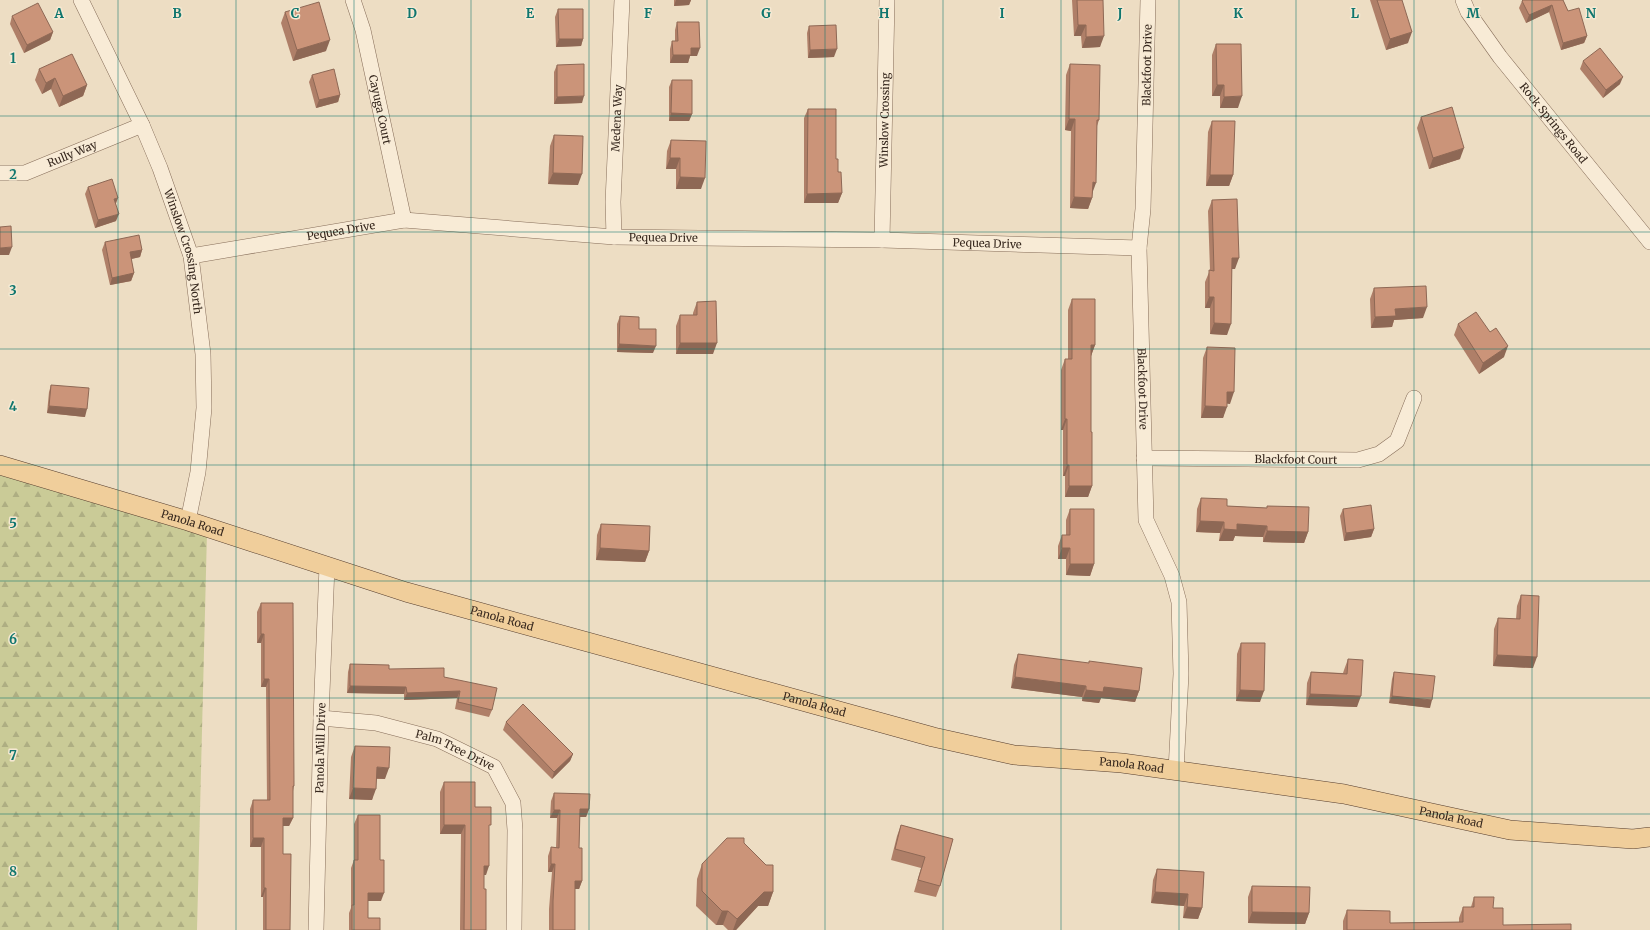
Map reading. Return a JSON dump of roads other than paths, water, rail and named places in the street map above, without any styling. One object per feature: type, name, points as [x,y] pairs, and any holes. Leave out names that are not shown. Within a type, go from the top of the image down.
[{"type":"main road","name":"Panola Road","points":[[0,465],[188,521],[406,592],[933,737],[1014,755],[1122,763],[1344,794],[1510,830],[1644,840]]},
{"type":"street","name":"Winslow Crossing North","points":[[81,0],[142,125],[160,168],[191,256],[203,354],[204,408],[198,472],[188,521]]},
{"type":"street","name":"Cayuga Court","points":[[353,0],[363,30],[404,220]]},
{"type":"street","name":"Medena Way","points":[[614,237],[613,202],[622,0]]},
{"type":"street","name":"Winslow Crossing","points":[[882,240],[887,0]]},
{"type":"street","name":"Blackfoot Drive","points":[[1148,0],[1143,209],[1139,248],[1146,520],[1172,576],[1179,602],[1181,674],[1176,771]]},
{"type":"street","name":"Rock Springs Road","points":[[1463,0],[1468,12],[1500,57],[1650,242]]},
{"type":"street","name":"Rully Way","points":[[0,173],[25,173],[142,125]]},
{"type":"street","name":"Pequea Drive","points":[[191,256],[404,220],[614,237],[882,240],[1139,248]]},
{"type":"street","name":"Blackfoot Court","points":[[1144,458],[1358,460],[1379,454],[1397,441],[1414,398]]},
{"type":"street","name":"Panola Mill Drive","points":[[316,930],[321,718],[327,566]]},
{"type":"street","name":"Palm Tree Drive","points":[[321,718],[376,723],[437,739],[494,767],[513,803],[515,830],[514,930]]}]
